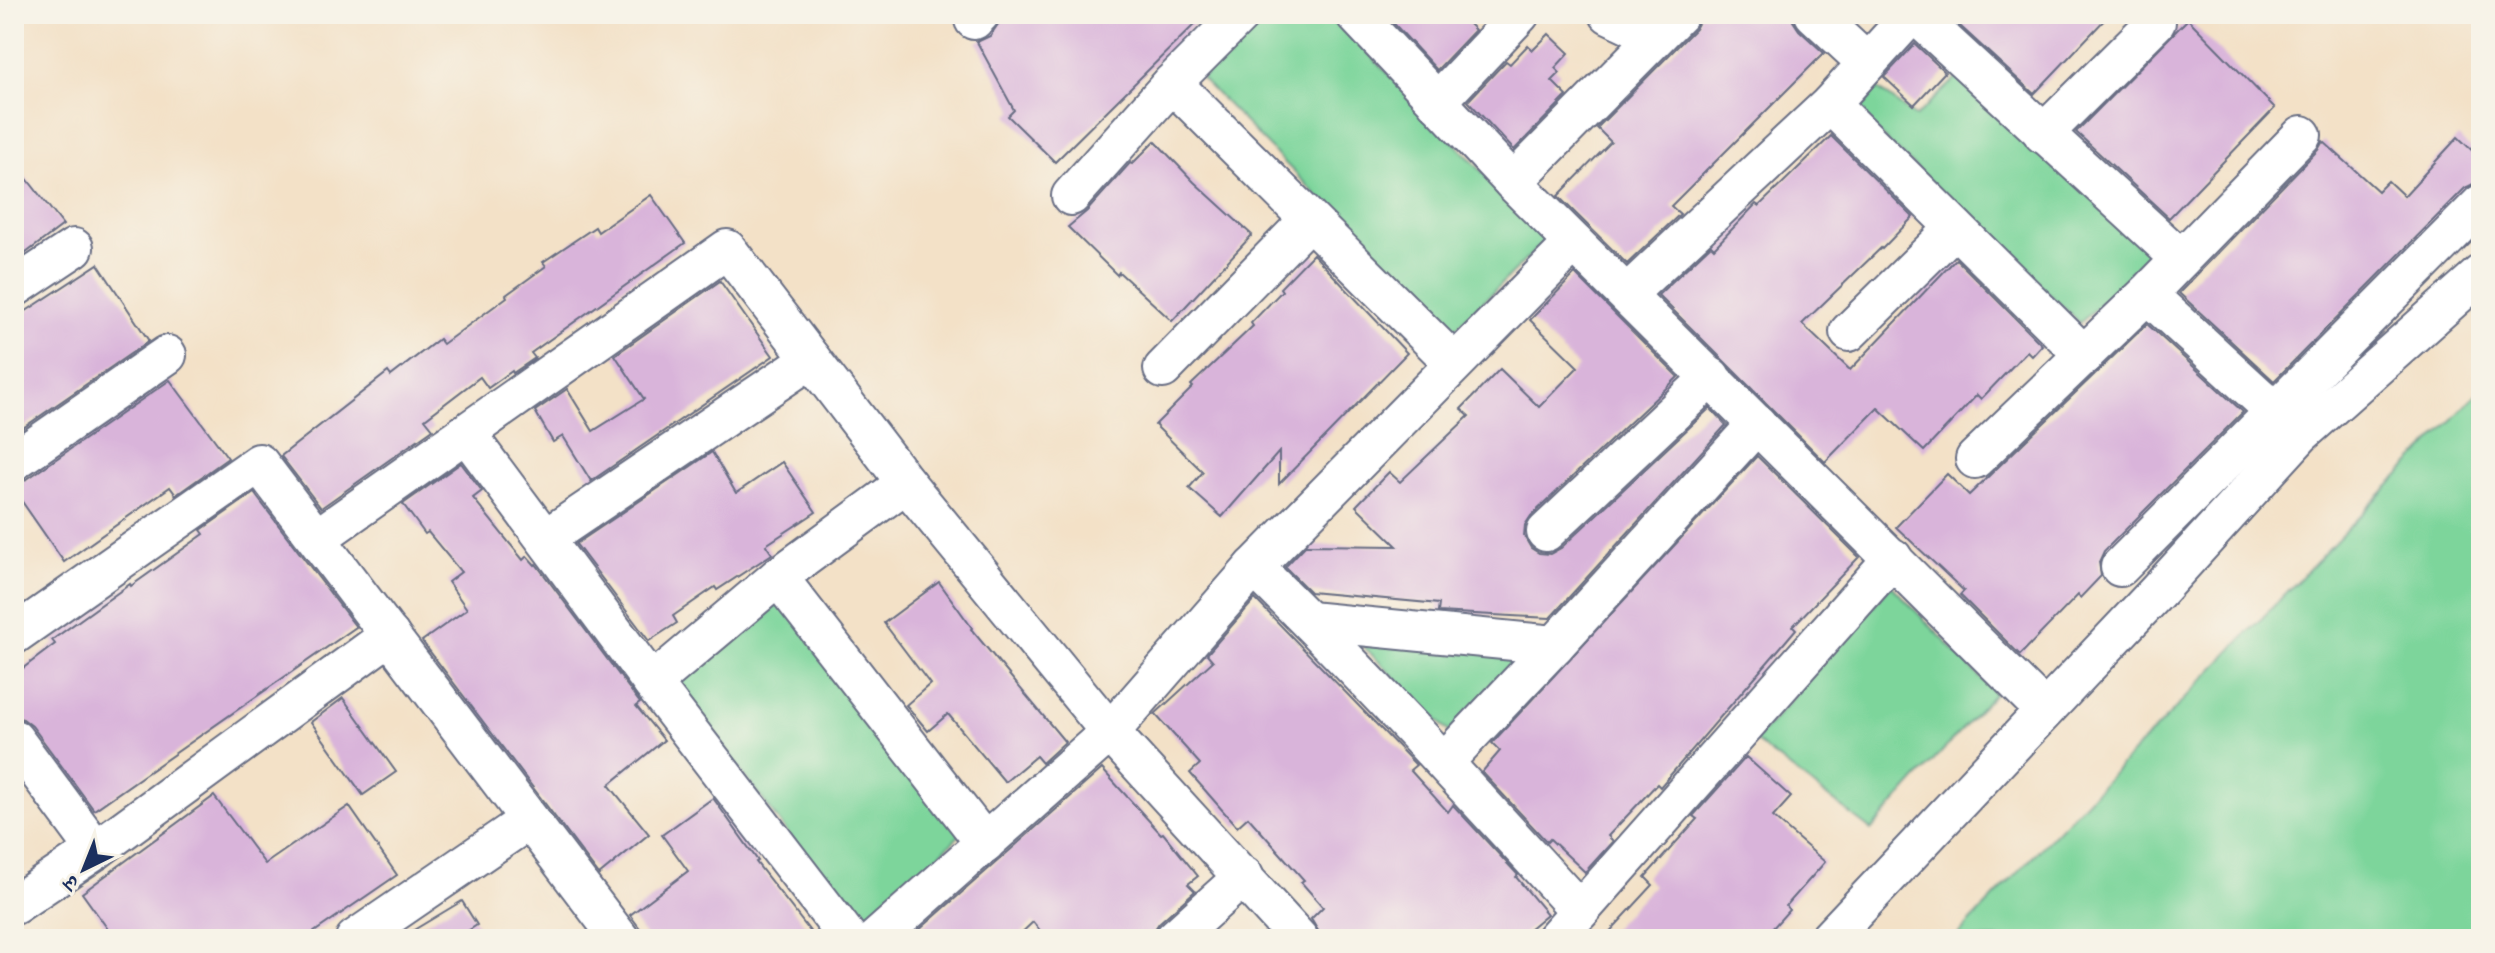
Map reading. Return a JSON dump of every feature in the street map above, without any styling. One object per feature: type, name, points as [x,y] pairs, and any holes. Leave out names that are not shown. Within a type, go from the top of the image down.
[{"type":"street","points":[[1071,196],[1172,83],[1241,14]]},
{"type":"street","points":[[1355,14],[1513,182],[2044,710]]},
{"type":"street","points":[[1437,102],[1520,14]]},
{"type":"street","points":[[1814,14],[1866,62]]},
{"type":"street","points":[[1627,294],[1830,104],[1913,14],[2181,259]]},
{"type":"street","points":[[1612,15],[1667,25]]},
{"type":"street","points":[[2043,134],[2156,22]]},
{"type":"street","points":[[1513,182],[1667,25]]},
{"type":"street","points":[[1172,83],[1454,363]]},
{"type":"street","points":[[1830,104],[2084,355]]},
{"type":"street","points":[[1975,459],[2147,294],[2302,135]]},
{"type":"street","points":[[1829,939],[2157,592],[2287,423],[2481,204]]},
{"type":"street","points":[[1163,369],[1309,220]]},
{"type":"street","points":[[1849,332],[1955,228]]},
{"type":"street","points":[[876,939],[1110,732],[1254,567],[1574,243]]},
{"type":"street","points":[[14,288],[74,248]]},
{"type":"street","points":[[317,538],[727,249],[906,483],[1110,732],[1299,939]]},
{"type":"street","points":[[2120,567],[2287,423],[2481,274]]},
{"type":"street","points":[[2147,294],[2287,423]]},
{"type":"street","points":[[14,461],[167,355]]},
{"type":"street","points":[[546,538],[811,359]]},
{"type":"street","points":[[1546,532],[1711,377]]},
{"type":"street","points":[[1444,762],[1757,424]]},
{"type":"street","points":[[466,433],[652,683],[849,939]]},
{"type":"street","points":[[14,635],[259,463],[620,939]]},
{"type":"street","points":[[652,683],[778,577],[906,483]]},
{"type":"street","points":[[1555,939],[1893,558]]},
{"type":"street","points":[[1254,567],[1444,762],[1580,911]]},
{"type":"street","points":[[778,577],[985,843]]},
{"type":"street","points":[[1309,621],[1555,645]]},
{"type":"street","points":[[14,905],[96,850],[390,635]]},
{"type":"street","points":[[14,739],[96,850]]},
{"type":"street","points":[[355,939],[529,820]]},
{"type":"street","points":[[1174,939],[1244,876]]},
{"type":"green space","points":[[1266,14],[1331,14],[1547,239],[1452,332],[1201,78]]},
{"type":"green space","points":[[1961,74],[2155,253],[2080,323],[1858,114],[1877,88],[1915,117]]},
{"type":"green space","points":[[2481,390],[2481,939],[1954,939]]},
{"type":"green space","points":[[1891,585],[1995,693],[1871,830],[1755,741]]},
{"type":"green space","points":[[782,601],[961,834],[861,930],[676,685]]},
{"type":"green space","points":[[1346,629],[1532,654],[1455,738]]},
{"type":"building","points":[[1005,14],[1205,14],[1055,162],[1008,116],[1014,110],[977,42],[990,36]]},
{"type":"building","points":[[1385,14],[1459,14],[1475,30],[1437,70]]},
{"type":"building","points":[[1700,14],[1793,14],[1793,21],[1799,30],[1824,53],[1671,206],[1680,214],[1627,264],[1558,196],[1611,142],[1597,128],[1695,29]]},
{"type":"building","points":[[1947,14],[2110,14],[2034,94]]},
{"type":"building","points":[[2188,19],[2275,108],[2169,218],[2076,132]]},
{"type":"building","points":[[1549,34],[1569,53],[1555,68],[1560,73],[1552,81],[1567,96],[1514,150],[1468,101],[1506,61],[1510,64],[1528,45],[1533,50]]},
{"type":"building","points":[[1915,44],[1945,72],[1914,105],[1884,77]]},
{"type":"building","points":[[1831,136],[1913,217],[1802,324],[1850,370],[1956,259],[2042,345],[2032,356],[2027,351],[1981,399],[1977,395],[1924,451],[1878,408],[1825,462],[1658,295],[1711,245],[1714,248],[1756,204],[1759,206]]},
{"type":"building","points":[[2458,137],[2481,159],[2481,183],[2465,188],[2274,381],[2179,293],[2318,150],[2323,141],[2378,191],[2388,181],[2404,196]]},
{"type":"building","points":[[1155,141],[1252,235],[1172,321],[1119,272],[1117,275],[1068,227]]},
{"type":"building","points":[[14,162],[63,225],[14,262]]},
{"type":"building","points":[[651,195],[685,243],[531,353],[535,358],[513,373],[488,388],[480,377],[425,419],[433,429],[321,508],[281,456],[388,372],[391,376],[439,339],[443,344],[507,297],[546,266],[543,262],[595,227],[598,232]]},
{"type":"building","points":[[1313,254],[1407,353],[1279,484],[1279,452],[1222,517],[1189,488],[1203,472],[1155,425],[1193,387],[1191,385],[1253,326],[1251,323],[1282,291],[1280,288]]},
{"type":"building","points":[[98,264],[149,341],[14,434],[14,319]]},
{"type":"building","points":[[1575,274],[1678,377],[1531,516],[1525,525],[1524,536],[1531,548],[1550,554],[1561,548],[1710,408],[1726,425],[1550,618],[1438,612],[1439,604],[1310,592],[1285,567],[1306,545],[1397,546],[1356,506],[1389,472],[1400,482],[1469,416],[1461,409],[1500,369],[1539,407],[1578,367],[1530,320]]},
{"type":"building","points":[[720,281],[773,356],[591,481],[563,436],[553,442],[535,411],[567,389],[593,431],[644,399],[615,355]]},
{"type":"building","points":[[2147,324],[2243,412],[2104,551],[2099,562],[2101,576],[2080,598],[2078,595],[2020,655],[1960,595],[1964,591],[1896,527],[1947,474],[1969,495]]},
{"type":"building","points":[[170,380],[228,458],[176,495],[170,487],[64,562],[14,490],[14,483],[27,479]]},
{"type":"building","points":[[712,452],[736,493],[782,462],[816,512],[766,545],[772,554],[673,616],[677,623],[649,641],[576,544]]},
{"type":"building","points":[[1757,456],[1859,557],[1793,626],[1796,629],[1660,787],[1657,784],[1608,836],[1613,841],[1585,872],[1550,839],[1547,842],[1482,772],[1500,751],[1492,743]]},
{"type":"building","points":[[461,463],[482,491],[473,498],[523,560],[527,556],[536,564],[640,703],[636,706],[664,740],[609,785],[649,834],[599,875],[422,641],[467,609],[448,582],[461,572],[428,532],[425,534],[403,504]]},
{"type":"building","points":[[254,493],[356,627],[94,810],[32,726],[14,717],[14,675],[55,644],[52,640],[204,534],[201,530]]},
{"type":"building","points":[[939,582],[971,629],[1065,742],[1042,763],[1036,756],[1005,782],[948,714],[928,731],[906,705],[930,684],[884,623]]},
{"type":"building","points":[[1255,599],[1416,765],[1410,770],[1448,812],[1453,805],[1518,875],[1516,877],[1547,914],[1517,939],[1320,939],[1311,919],[1323,907],[1301,882],[1304,880],[1248,817],[1237,827],[1190,773],[1200,764],[1155,714],[1213,661],[1207,654]]},
{"type":"building","points":[[343,698],[396,772],[363,795],[311,722]]},
{"type":"building","points":[[1746,757],[1791,797],[1773,817],[1825,862],[1786,906],[1789,910],[1763,939],[1603,939],[1653,885],[1645,877],[1697,819],[1693,816]]},
{"type":"building","points":[[1102,769],[1163,833],[1198,876],[1188,884],[1195,891],[1159,923],[1153,932],[1153,939],[1047,939],[1033,922],[1015,939],[909,939]]},
{"type":"building","points":[[214,796],[265,864],[349,806],[397,875],[304,939],[115,939],[82,893]]},
{"type":"building","points":[[713,798],[756,862],[816,939],[648,939],[630,915],[688,871],[662,835]]},
{"type":"building","points":[[462,901],[477,925],[455,939],[399,939]]}]
